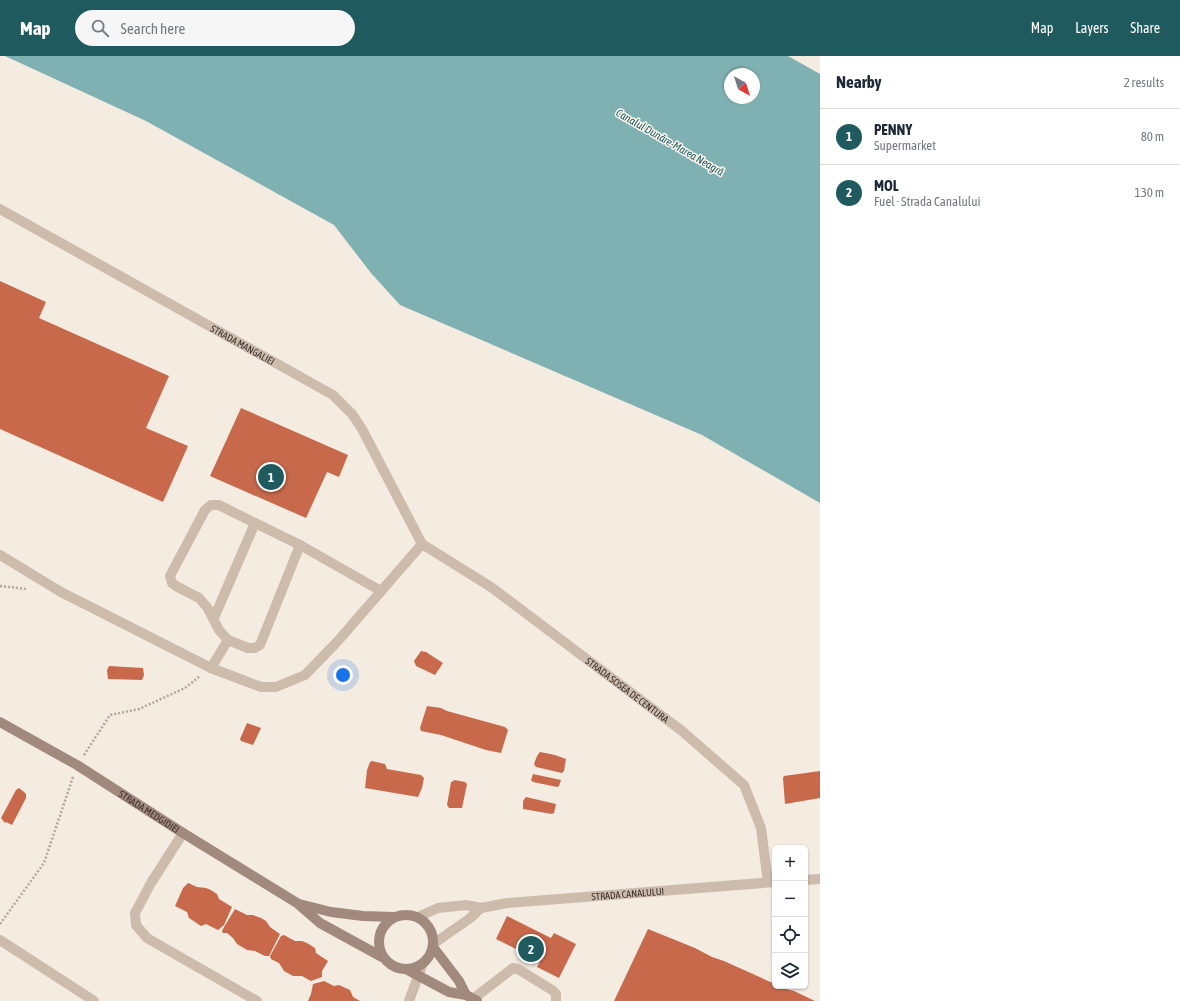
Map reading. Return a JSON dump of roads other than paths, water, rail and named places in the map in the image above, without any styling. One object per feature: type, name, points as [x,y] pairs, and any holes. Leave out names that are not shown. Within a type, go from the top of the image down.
[{"type":"main road","name":"STRADA MEDGIDIEI","points":[[0,722],[77,765],[183,833],[297,903],[320,923],[382,957]]},
{"type":"main road","name":"STRADA MEDGIDIEI","points":[[297,903],[331,912],[363,916],[394,917]]},
{"type":"main road","points":[[406,969],[415,968],[423,963],[429,956],[433,946],[430,928],[418,917],[406,914],[394,917],[387,921],[382,927],[378,942],[382,957],[392,966],[406,969],[449,992],[472,998]]},
{"type":"main road","points":[[433,946],[472,998]]},
{"type":"street","name":"STRADA MANGALIEI","points":[[0,209],[333,395],[352,414],[362,429],[422,544]]},
{"type":"street","points":[[300,545],[260,645],[255,648],[248,648],[228,640],[219,630],[214,618],[199,598],[172,583],[170,576],[205,510],[211,505],[219,505],[300,545],[382,591]]},
{"type":"street","points":[[214,618],[255,523]]},
{"type":"street","points":[[0,555],[61,592],[211,668],[261,687],[276,687],[305,675],[337,642],[422,544]]},
{"type":"street","name":"STRADA SOSEA DE CENTURA","points":[[422,544],[490,587],[682,731],[744,785],[761,828],[771,882]]},
{"type":"street","points":[[211,668],[228,640]]},
{"type":"street","points":[[183,833],[151,883],[135,913],[136,924],[147,938],[257,1001]]},
{"type":"street","points":[[808,880],[820,879]]},
{"type":"street","name":"STRADA CANALULUI","points":[[418,917],[438,908],[466,905],[481,908],[507,903],[771,882]]},
{"type":"street","points":[[433,946],[469,920],[481,908]]},
{"type":"street","points":[[0,940],[94,1001]]},
{"type":"street","points":[[409,1001],[423,963]]},
{"type":"street","points":[[472,998],[513,968],[518,969],[552,990],[556,994],[556,1001]]},
{"type":"water","name":"Canalul Dunăre-Marea Neagră","points":[[5,56],[788,56],[820,74],[820,503],[702,435],[400,305],[371,273],[334,225],[146,121]]},
{"type":"place","name":"PENNY","points":[[271,477]]},
{"type":"place","name":"MOL","points":[[531,949]]}]
